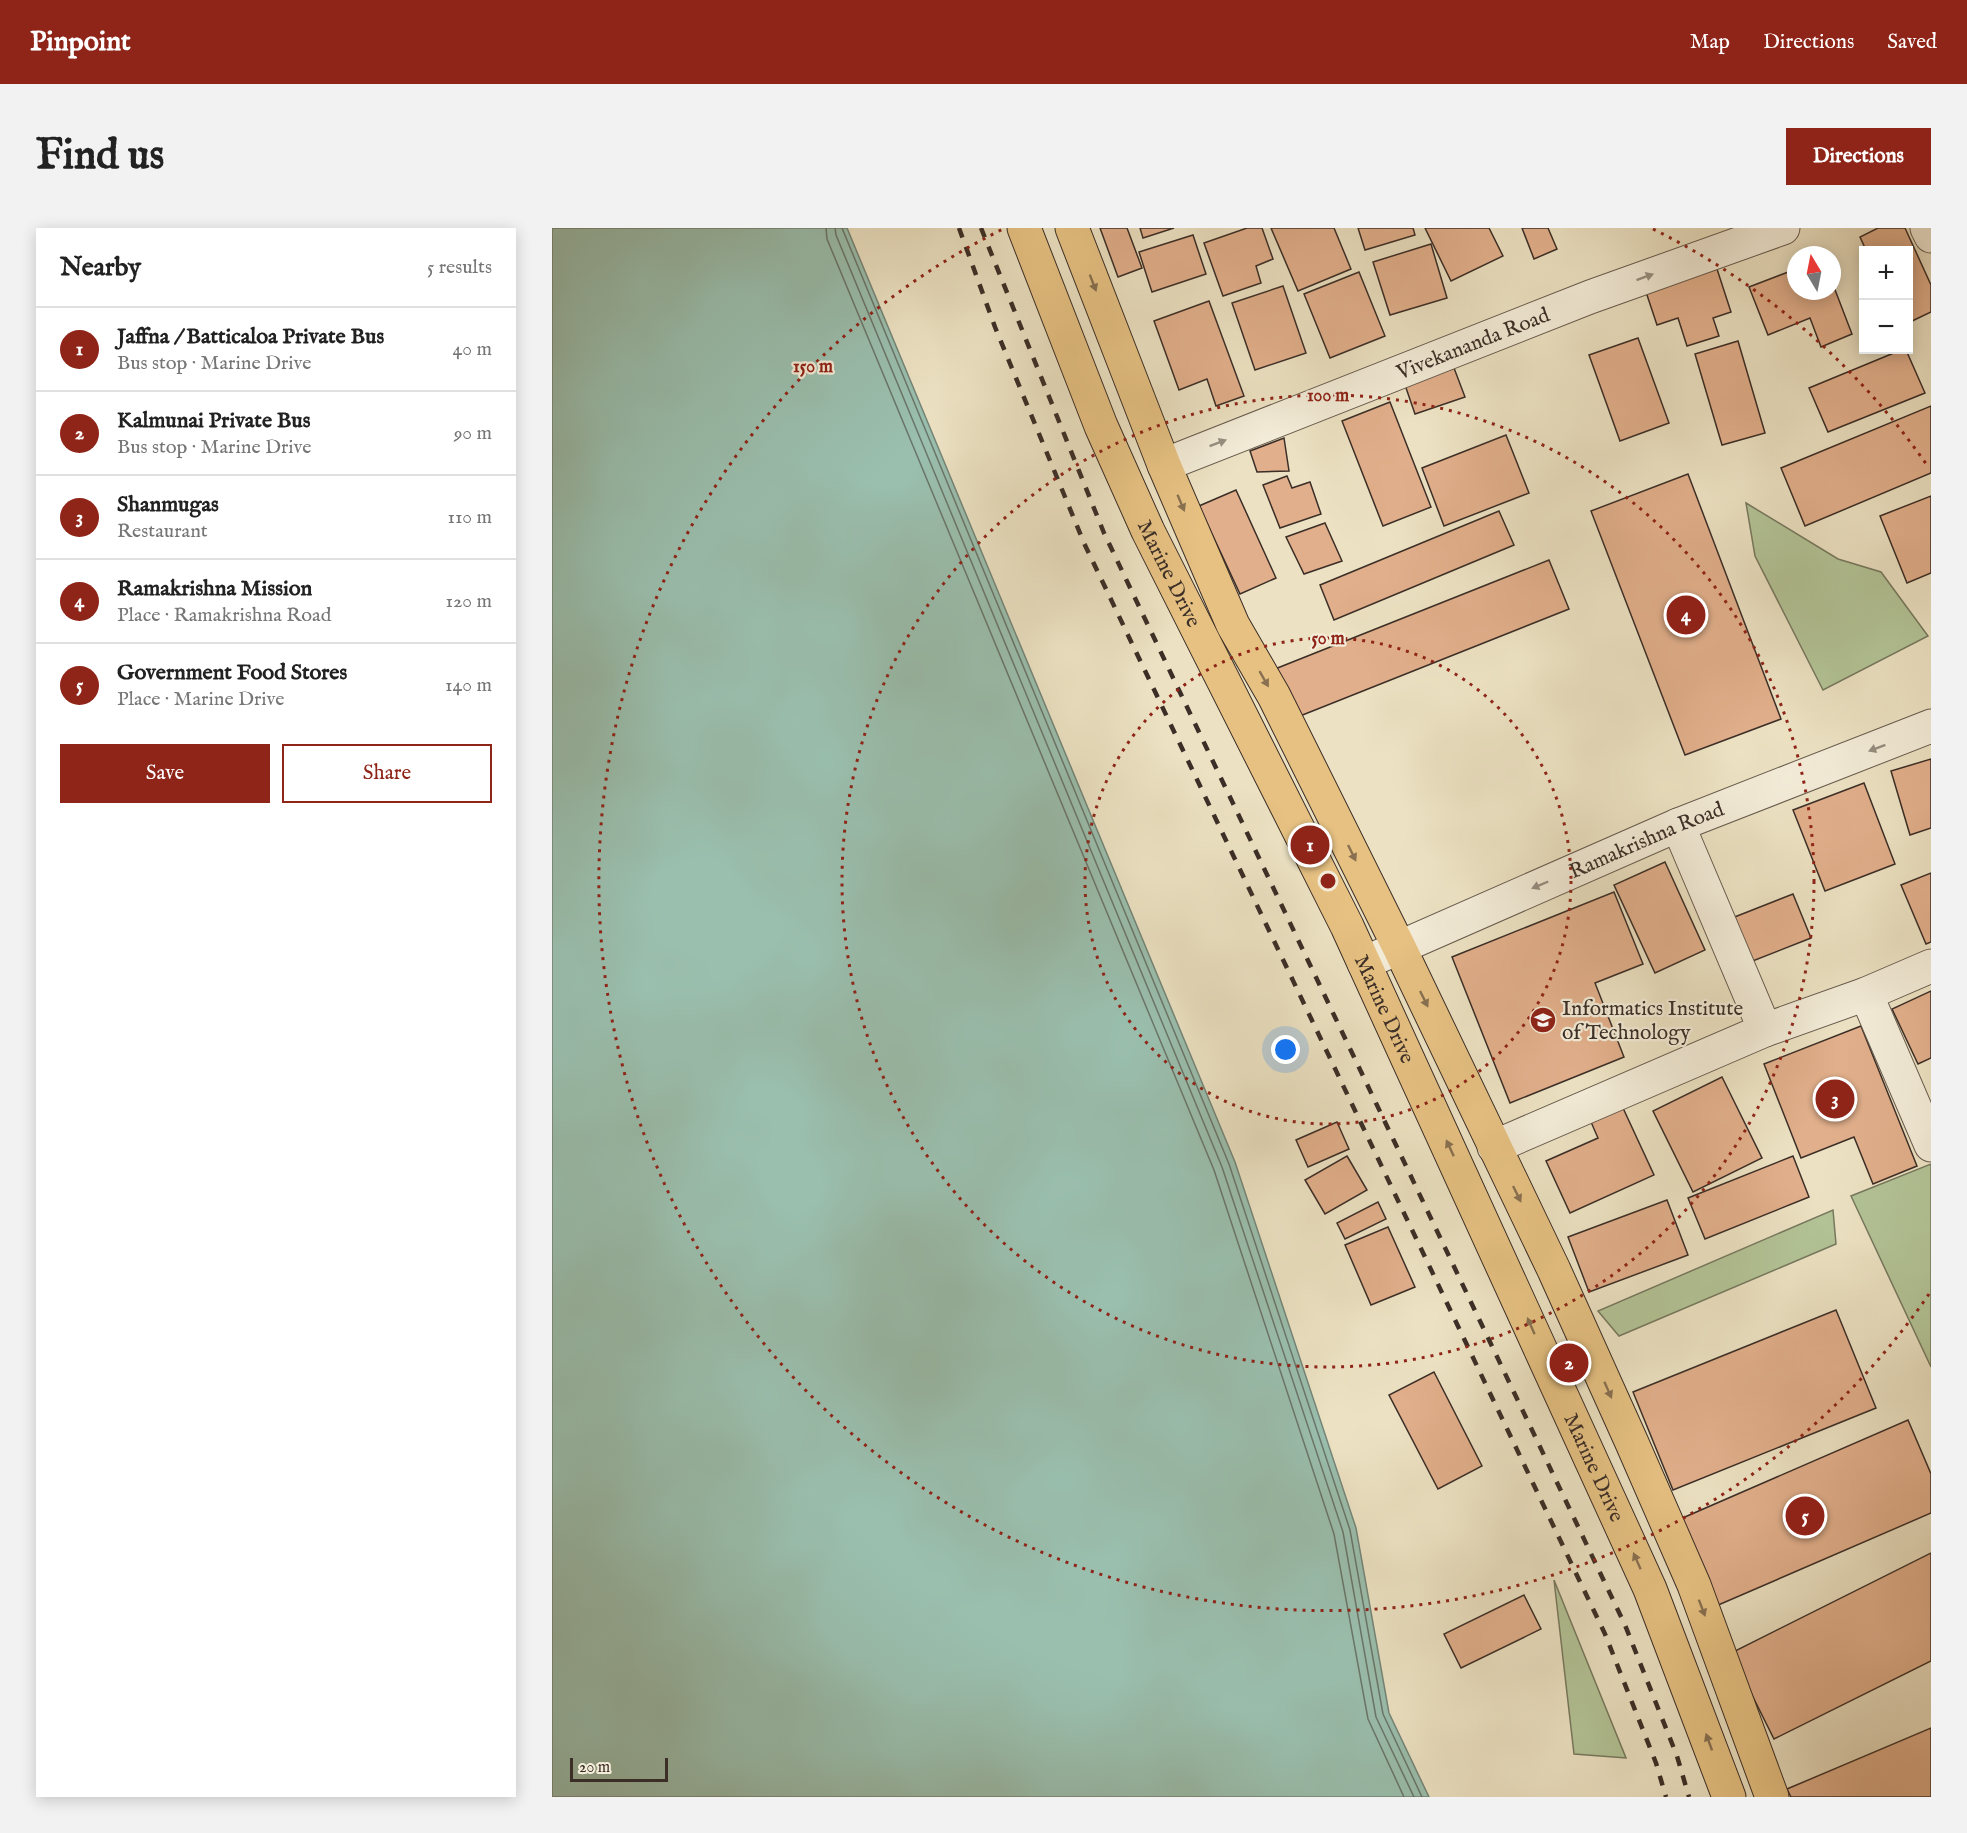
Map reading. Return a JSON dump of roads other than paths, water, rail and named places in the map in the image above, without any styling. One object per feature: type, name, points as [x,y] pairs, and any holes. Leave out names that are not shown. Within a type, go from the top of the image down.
[{"type":"main road","name":"Marine Drive","points":[[1024,228],[1101,426],[1148,531],[1364,963],[1650,1589],[1729,1797]]},
{"type":"main road","name":"Marine Drive","points":[[1072,228],[1164,465],[1233,625],[1274,696],[1399,947],[1554,1270],[1694,1585],[1772,1797]]},
{"type":"street","name":"Vivekananda Road","points":[[1164,465],[1590,297],[1783,228]]},
{"type":"street","points":[[1928,228],[1931,236]]},
{"type":"street","name":"Ramakrishna Road","points":[[1364,963],[1678,825],[1931,726]]},
{"type":"street","points":[[1678,825],[1765,1030]]},
{"type":"street","points":[[1494,1147],[1765,1030],[1866,994],[1931,966]]},
{"type":"street","points":[[1866,994],[1931,1145]]},
{"type":"water","points":[[552,228],[847,228],[1235,1162],[1356,1528],[1389,1713],[1429,1797],[552,1797]]},
{"type":"railway","points":[[959,228],[995,327],[1084,543],[1605,1634],[1656,1763],[1666,1797]]},
{"type":"railway","points":[[981,228],[1104,533],[1625,1625],[1677,1756],[1689,1797]]},
{"type":"place","name":"Ramakrishna Mission","points":[[1686,615]]},
{"type":"place","name":"Jaffna / Batticaloa Private Bus","points":[[1310,845]]},
{"type":"place","name":"Informatics Institute of Technology","points":[[1543,1020]]},
{"type":"place","name":"Shanmugas","points":[[1835,1099]]},
{"type":"place","name":"Kalmunai Private Bus","points":[[1569,1363]]},
{"type":"place","name":"Government Food Stores","points":[[1805,1516]]}]
